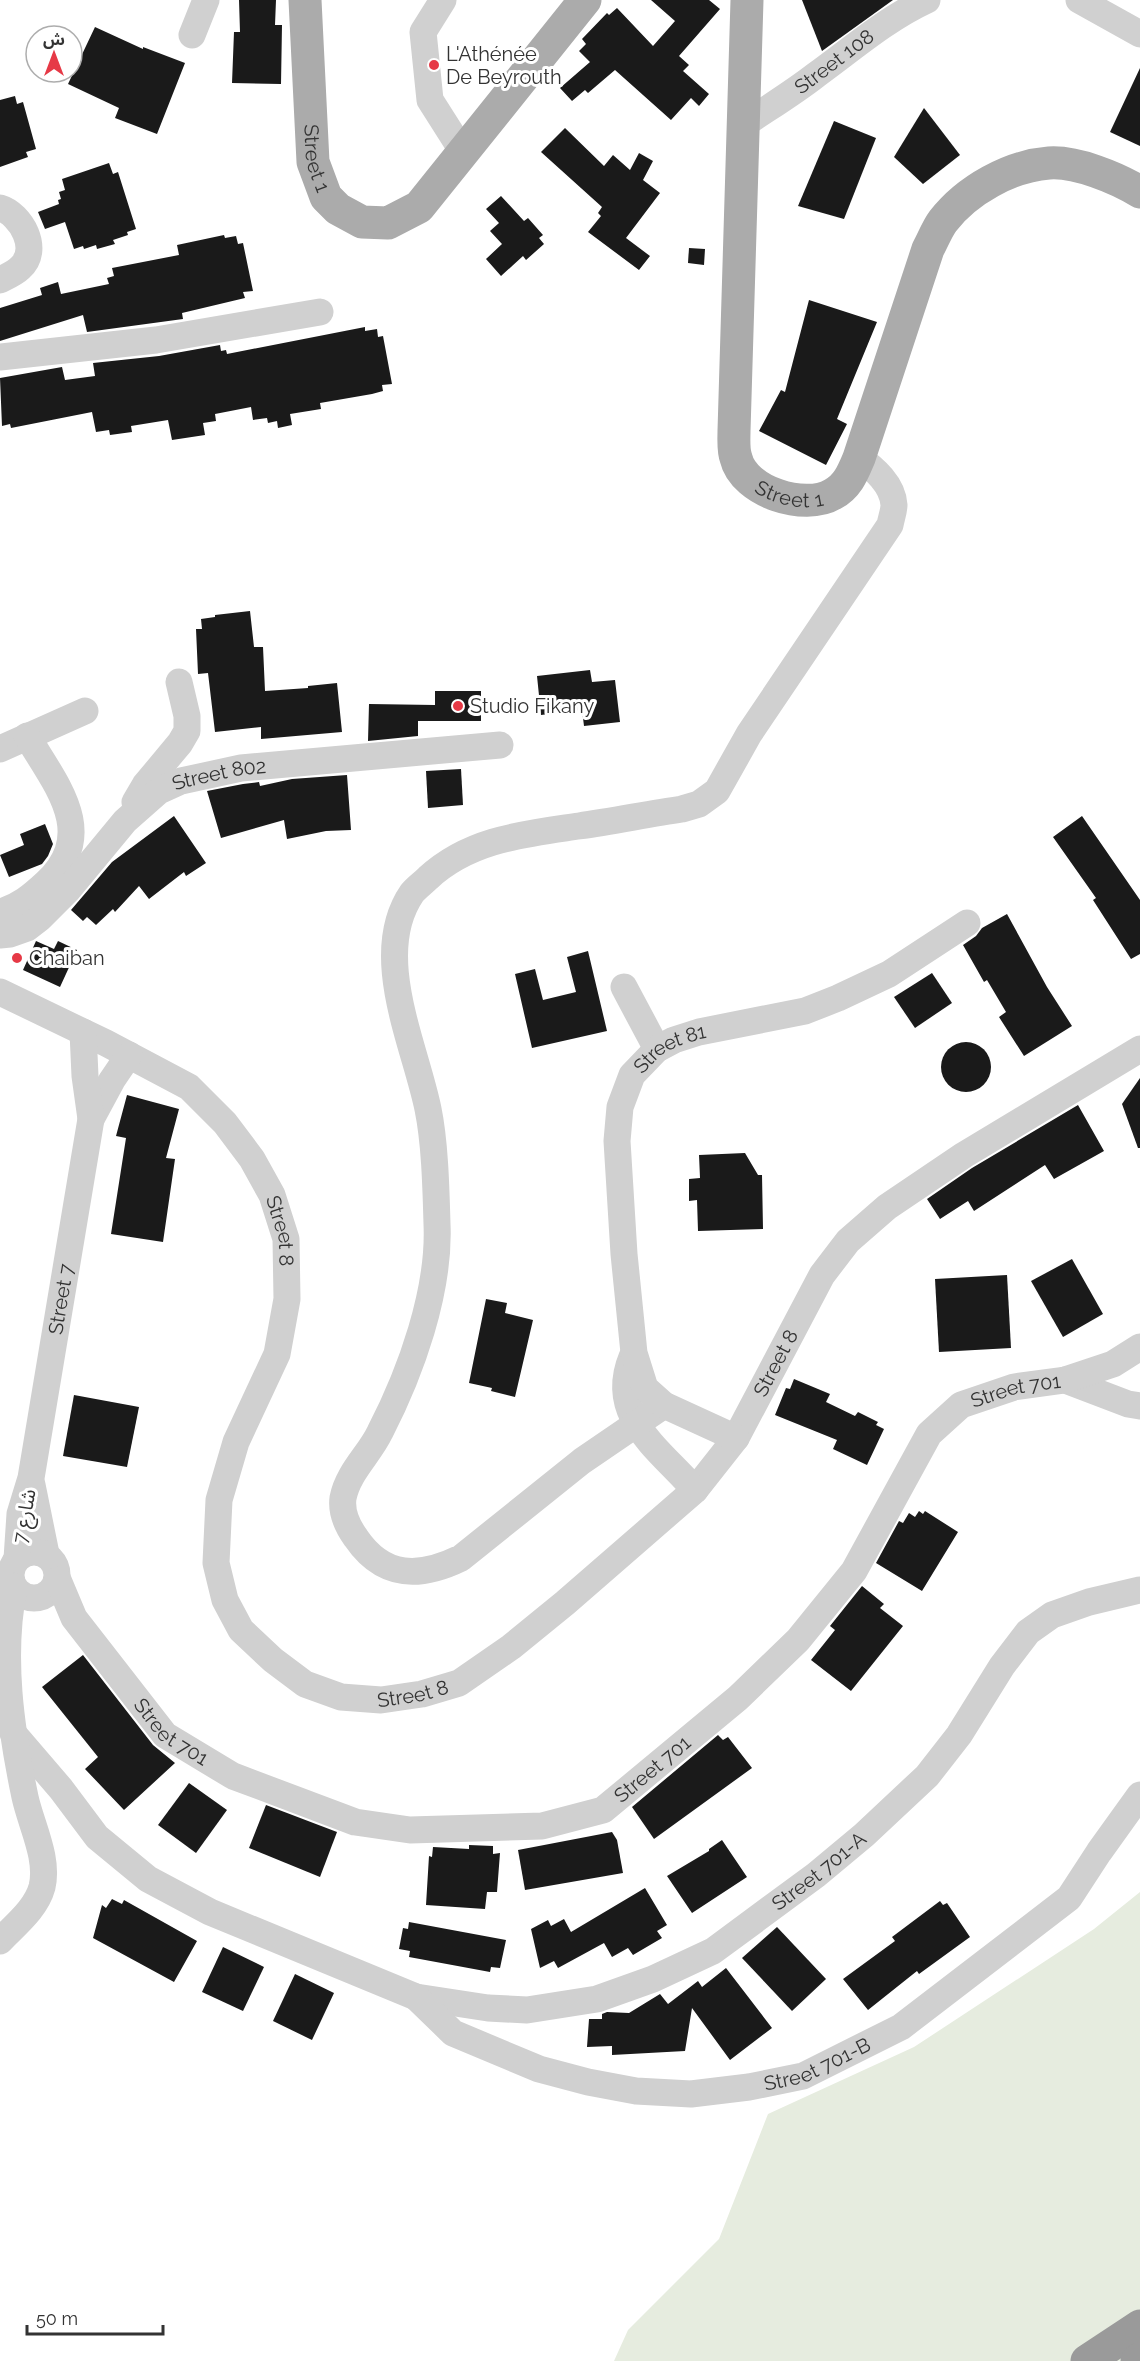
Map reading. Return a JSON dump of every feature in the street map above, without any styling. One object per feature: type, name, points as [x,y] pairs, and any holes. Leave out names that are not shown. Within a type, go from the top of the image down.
[{"type":"highway","points":[[1087,2361],[1140,2326]]},
{"type":"main road","name":"Street 1","points":[[305,0],[314,162],[326,197],[338,209],[362,222],[388,223],[419,207],[585,0]]},
{"type":"main road","name":"Street 1","points":[[747,0],[734,431],[736,460],[752,483],[770,494],[814,501],[831,496],[849,480],[860,458],[928,249],[943,222],[964,201],[988,183],[1017,170],[1051,163],[1084,168],[1114,177],[1140,192]]},
{"type":"street","points":[[192,35],[206,0]]},
{"type":"street","points":[[443,0],[423,32],[430,100],[463,152]]},
{"type":"street","name":"Street 108","points":[[743,125],[817,75],[851,48],[912,7],[927,0]]},
{"type":"street","points":[[1079,0],[1140,34]]},
{"type":"street","points":[[0,208],[9,211],[17,218],[29,243],[27,258],[21,268],[0,280]]},
{"type":"street","points":[[0,357],[156,340],[320,312]]},
{"type":"street","points":[[664,1404],[514,1513],[461,1558],[443,1567],[421,1573],[383,1566],[364,1549],[345,1518],[342,1502],[346,1484],[380,1433],[397,1396],[420,1330],[438,1253],[429,1112],[410,1042],[394,966],[394,942],[398,920],[413,892],[439,868],[468,851],[509,836],[682,809],[699,804],[717,791],[749,734],[890,525],[894,505],[891,493],[872,467],[860,458]]},
{"type":"street","points":[[125,822],[145,784],[180,743],[187,731],[187,716],[178,682]]},
{"type":"street","points":[[0,749],[85,711]]},
{"type":"street","points":[[0,912],[21,905],[56,874],[67,856],[72,840],[72,824],[64,798],[27,736]]},
{"type":"street","name":"Street 802","points":[[0,935],[27,928],[40,918],[68,890],[125,822],[159,791],[181,781],[208,774],[293,763],[500,745]]},
{"type":"street","name":"Street 81","points":[[736,1438],[664,1404],[645,1388],[634,1353],[624,1254],[617,1141],[620,1107],[632,1075],[657,1049],[674,1040],[699,1032],[805,1011],[838,998],[889,974],[967,923]]},
{"type":"street","points":[[624,987],[657,1049]]},
{"type":"street","name":"Street 8","points":[[0,992],[189,1087],[225,1123],[252,1159],[272,1195],[286,1239],[287,1299],[277,1354],[236,1442],[219,1500],[216,1563],[225,1600],[241,1630],[281,1666],[305,1684],[341,1697],[381,1700],[422,1694],[459,1683],[511,1647],[565,1603],[695,1490],[736,1438],[822,1275],[848,1241],[887,1207],[963,1155],[1140,1049]]},
{"type":"street","points":[[83,1032],[85,1076],[91,1119]]},
{"type":"street","points":[[91,1119],[112,1080],[129,1055]]},
{"type":"street","name":"Street 7","points":[[31,1478],[91,1119]]},
{"type":"street","name":"Street 701","points":[[38,1591],[74,1618],[165,1735],[233,1776],[355,1822],[410,1830],[542,1826],[603,1810],[738,1698],[798,1640],[854,1571],[929,1434],[961,1405],[1014,1387],[1065,1380],[1113,1364],[1140,1347]]},
{"type":"street","name":"Street 81","points":[[634,1353],[627,1369],[625,1387],[635,1423],[650,1443],[695,1490]]},
{"type":"street","points":[[1065,1380],[1128,1404],[1140,1406]]},
{"type":"street","name":"شارع 7","points":[[31,1478],[46,1554]]},
{"type":"street","name":"شارع 7","points":[[17,1559],[20,1514],[31,1478]]},
{"type":"street","points":[[0,1941],[24,1916],[35,1900],[42,1887],[44,1871],[27,1807],[13,1733],[7,1669],[8,1629],[58,1570],[54,1561],[46,1554],[26,1553],[17,1559],[12,1568],[11,1578],[38,1591]]},
{"type":"street","name":"Street 701-A","points":[[416,1997],[488,2008],[527,2010],[597,1999],[653,1979],[713,1951],[816,1875],[864,1836],[927,1776],[959,1735],[1002,1666],[1028,1632],[1052,1615],[1089,1602],[1140,1590]]},
{"type":"street","points":[[13,1733],[61,1789],[97,1837],[148,1879],[210,1912],[416,1997]]},
{"type":"street","name":"Street 701-B","points":[[416,1997],[453,2033],[539,2069],[636,2091],[690,2094],[749,2087],[803,2076],[901,2028],[1069,1898],[1140,1795]]},
{"type":"street","points":[[482,2045],[480,2026],[488,2008]]},
{"type":"shaded area","points":[[1140,1892],[1140,2361],[614,2361],[628,2330],[719,2239],[768,2114],[914,2047],[1094,1929]]},
{"type":"building","points":[[239,0],[276,0],[275,25],[282,25],[281,84],[232,83],[234,32],[240,32]]},
{"type":"building","points":[[651,0],[709,0],[720,9],[679,56],[689,65],[683,71],[709,94],[699,106],[691,98],[671,120],[615,70],[588,93],[585,90],[572,101],[560,88],[590,62],[579,51],[586,44],[582,39],[607,13],[609,15],[617,8],[653,46],[675,21]]},
{"type":"building","points":[[802,0],[893,0],[822,51]]},
{"type":"building","points":[[95,27],[143,49],[143,47],[185,63],[157,134],[115,118],[119,108],[68,84],[84,84],[84,50]]},
{"type":"building","points":[[1140,68],[1140,146],[1110,132]]},
{"type":"building","points":[[15,96],[17,104],[23,102],[36,149],[26,152],[28,157],[0,167],[0,100]]},
{"type":"building","points":[[924,108],[960,155],[923,184],[894,157]]},
{"type":"building","points":[[834,121],[876,138],[844,219],[798,206]]},
{"type":"building","points":[[565,128],[604,166],[613,155],[630,170],[639,153],[653,161],[643,180],[660,193],[626,238],[650,256],[639,270],[588,232],[601,216],[598,213],[602,207],[541,152]]},
{"type":"building","points":[[109,163],[113,174],[118,172],[136,229],[127,232],[128,235],[113,240],[115,244],[97,249],[96,245],[74,249],[65,222],[45,229],[38,212],[59,204],[58,200],[61,199],[59,192],[65,190],[62,179]]},
{"type":"building","points":[[501,196],[524,221],[528,218],[543,235],[539,238],[544,244],[526,260],[523,256],[501,276],[486,259],[502,244],[490,231],[499,223],[486,209]]},
{"type":"building","points":[[224,235],[225,238],[236,236],[238,244],[243,243],[253,291],[243,292],[245,298],[182,313],[183,319],[87,332],[83,315],[0,341],[0,308],[42,295],[40,288],[58,282],[61,294],[109,284],[107,278],[114,276],[112,268],[179,255],[177,245]]},
{"type":"building","points":[[689,248],[705,249],[704,265],[688,263]]},
{"type":"building","points":[[809,300],[877,322],[837,419],[847,424],[826,465],[759,431],[781,390],[785,392]]},
{"type":"building","points":[[365,327],[365,331],[377,329],[378,337],[383,336],[392,384],[382,385],[383,391],[320,403],[321,409],[290,414],[292,425],[278,428],[277,421],[268,423],[267,418],[253,420],[251,407],[215,414],[216,421],[203,423],[205,435],[172,440],[168,420],[131,426],[132,432],[110,435],[109,430],[96,432],[92,412],[11,428],[10,424],[2,426],[0,378],[62,367],[65,380],[95,376],[93,363],[159,356],[220,345],[221,351],[226,350],[227,354]]},
{"type":"building","points":[[250,611],[254,647],[263,647],[265,691],[337,683],[342,732],[261,739],[261,727],[215,732],[208,673],[198,674],[196,629],[202,629],[201,619]]},
{"type":"building","points":[[590,670],[592,682],[615,680],[620,722],[584,726],[582,710],[541,715],[537,676]]},
{"type":"building","points":[[435,691],[481,691],[481,721],[418,721],[418,736],[368,741],[369,704],[435,705]]},
{"type":"building","points":[[461,769],[463,805],[428,808],[426,771]]},
{"type":"building","points":[[347,775],[351,830],[326,831],[287,839],[284,820],[221,838],[207,791],[259,782],[260,786],[292,779]]},
{"type":"building","points":[[174,816],[206,863],[186,876],[184,872],[149,899],[139,886],[115,912],[113,909],[96,925],[87,917],[83,921],[71,910],[112,862]]},
{"type":"building","points":[[1082,816],[1140,900],[1140,954],[1131,959],[1093,900],[1096,898],[1053,837]]},
{"type":"building","points":[[45,824],[53,844],[48,856],[42,864],[9,877],[0,855],[24,845],[20,834]]},
{"type":"building","points":[[1007,914],[1047,987],[1072,1026],[1024,1056],[999,1017],[1006,1012],[987,980],[984,982],[963,945],[976,936],[982,928]]},
{"type":"building","points":[[36,941],[54,949],[58,941],[77,950],[60,987],[23,970]]},
{"type":"building","points":[[588,951],[607,1031],[532,1048],[515,974],[535,969],[543,1000],[576,992],[567,957]]},
{"type":"building","points":[[932,973],[952,1003],[915,1028],[894,997]]},
{"type":"building","points":[[971,1042],[984,1049],[990,1057],[990,1077],[984,1085],[976,1091],[961,1092],[948,1085],[942,1077],[941,1062],[948,1049],[956,1043]]},
{"type":"building","points":[[1140,1078],[1140,1148],[1138,1148],[1122,1104]]},
{"type":"building","points":[[127,1095],[179,1109],[166,1158],[175,1159],[163,1242],[111,1234],[126,1138],[116,1136]]},
{"type":"building","points":[[1078,1105],[1104,1151],[1054,1179],[1045,1165],[974,1211],[968,1201],[940,1219],[927,1199],[972,1168]]},
{"type":"building","points":[[745,1153],[758,1175],[762,1175],[763,1229],[698,1231],[697,1200],[689,1201],[689,1179],[700,1178],[699,1155]]},
{"type":"building","points":[[1072,1259],[1103,1314],[1063,1337],[1031,1281]]},
{"type":"building","points":[[1007,1275],[1011,1348],[939,1352],[935,1279]]},
{"type":"building","points":[[486,1299],[507,1303],[505,1313],[533,1320],[515,1397],[491,1391],[492,1388],[469,1383]]},
{"type":"building","points":[[794,1379],[830,1394],[826,1402],[855,1416],[858,1412],[878,1422],[876,1425],[884,1429],[867,1465],[833,1449],[837,1440],[775,1415],[786,1388],[790,1389]]},
{"type":"building","points":[[74,1395],[139,1407],[127,1467],[63,1456]]},
{"type":"building","points":[[919,1511],[923,1514],[925,1511],[958,1532],[922,1591],[876,1563],[899,1521],[903,1523],[909,1513],[915,1517]]},
{"type":"building","points":[[862,1586],[884,1604],[880,1608],[903,1626],[851,1691],[811,1660],[835,1630],[830,1626]]},
{"type":"building","points":[[83,1655],[153,1745],[175,1763],[124,1810],[85,1769],[98,1757],[42,1687]]},
{"type":"building","points":[[718,1735],[723,1740],[728,1737],[752,1768],[654,1839],[632,1807]]},
{"type":"building","points":[[189,1783],[227,1810],[196,1853],[158,1825]]},
{"type":"building","points":[[266,1805],[337,1832],[320,1877],[249,1848]]},
{"type":"building","points":[[612,1832],[617,1840],[623,1873],[525,1890],[518,1850]]},
{"type":"building","points":[[722,1840],[747,1877],[692,1913],[667,1876],[709,1851]]},
{"type":"building","points":[[469,1845],[493,1846],[493,1854],[500,1853],[497,1892],[487,1892],[485,1909],[426,1905],[429,1856],[432,1857],[433,1847],[469,1849]]},
{"type":"building","points":[[645,1888],[667,1925],[657,1931],[662,1938],[633,1955],[628,1948],[612,1957],[604,1943],[558,1968],[554,1961],[540,1968],[531,1929],[548,1920],[551,1926],[564,1919],[571,1932]]},
{"type":"building","points":[[112,1899],[122,1904],[124,1900],[197,1941],[174,1982],[93,1938],[102,1905],[106,1908]]},
{"type":"building","points":[[940,1901],[943,1905],[947,1903],[970,1937],[919,1974],[917,1971],[868,2010],[843,1979],[895,1941],[892,1937]]},
{"type":"building","points":[[409,1922],[506,1940],[500,1968],[491,1967],[490,1972],[409,1957],[410,1951],[399,1949],[403,1928],[408,1929]]},
{"type":"building","points":[[777,1927],[826,1979],[792,2011],[742,1958]]},
{"type":"building","points":[[223,1947],[264,1967],[243,2011],[202,1992]]},
{"type":"building","points":[[726,1968],[772,2028],[730,2060],[692,2008],[685,2051],[612,2055],[612,2046],[587,2047],[589,2019],[602,2019],[602,2014],[607,2012],[629,2013],[660,1994],[668,2004],[698,1981],[702,1987]]},
{"type":"building","points":[[295,1974],[334,1993],[312,2040],[273,2021]]},
{"type":"place","name":"L'Athénée De Beyrouth","points":[[434,65]]},
{"type":"place","name":"Studio Fikany","points":[[458,706]]},
{"type":"place","name":"Chaiban","points":[[17,958]]}]
